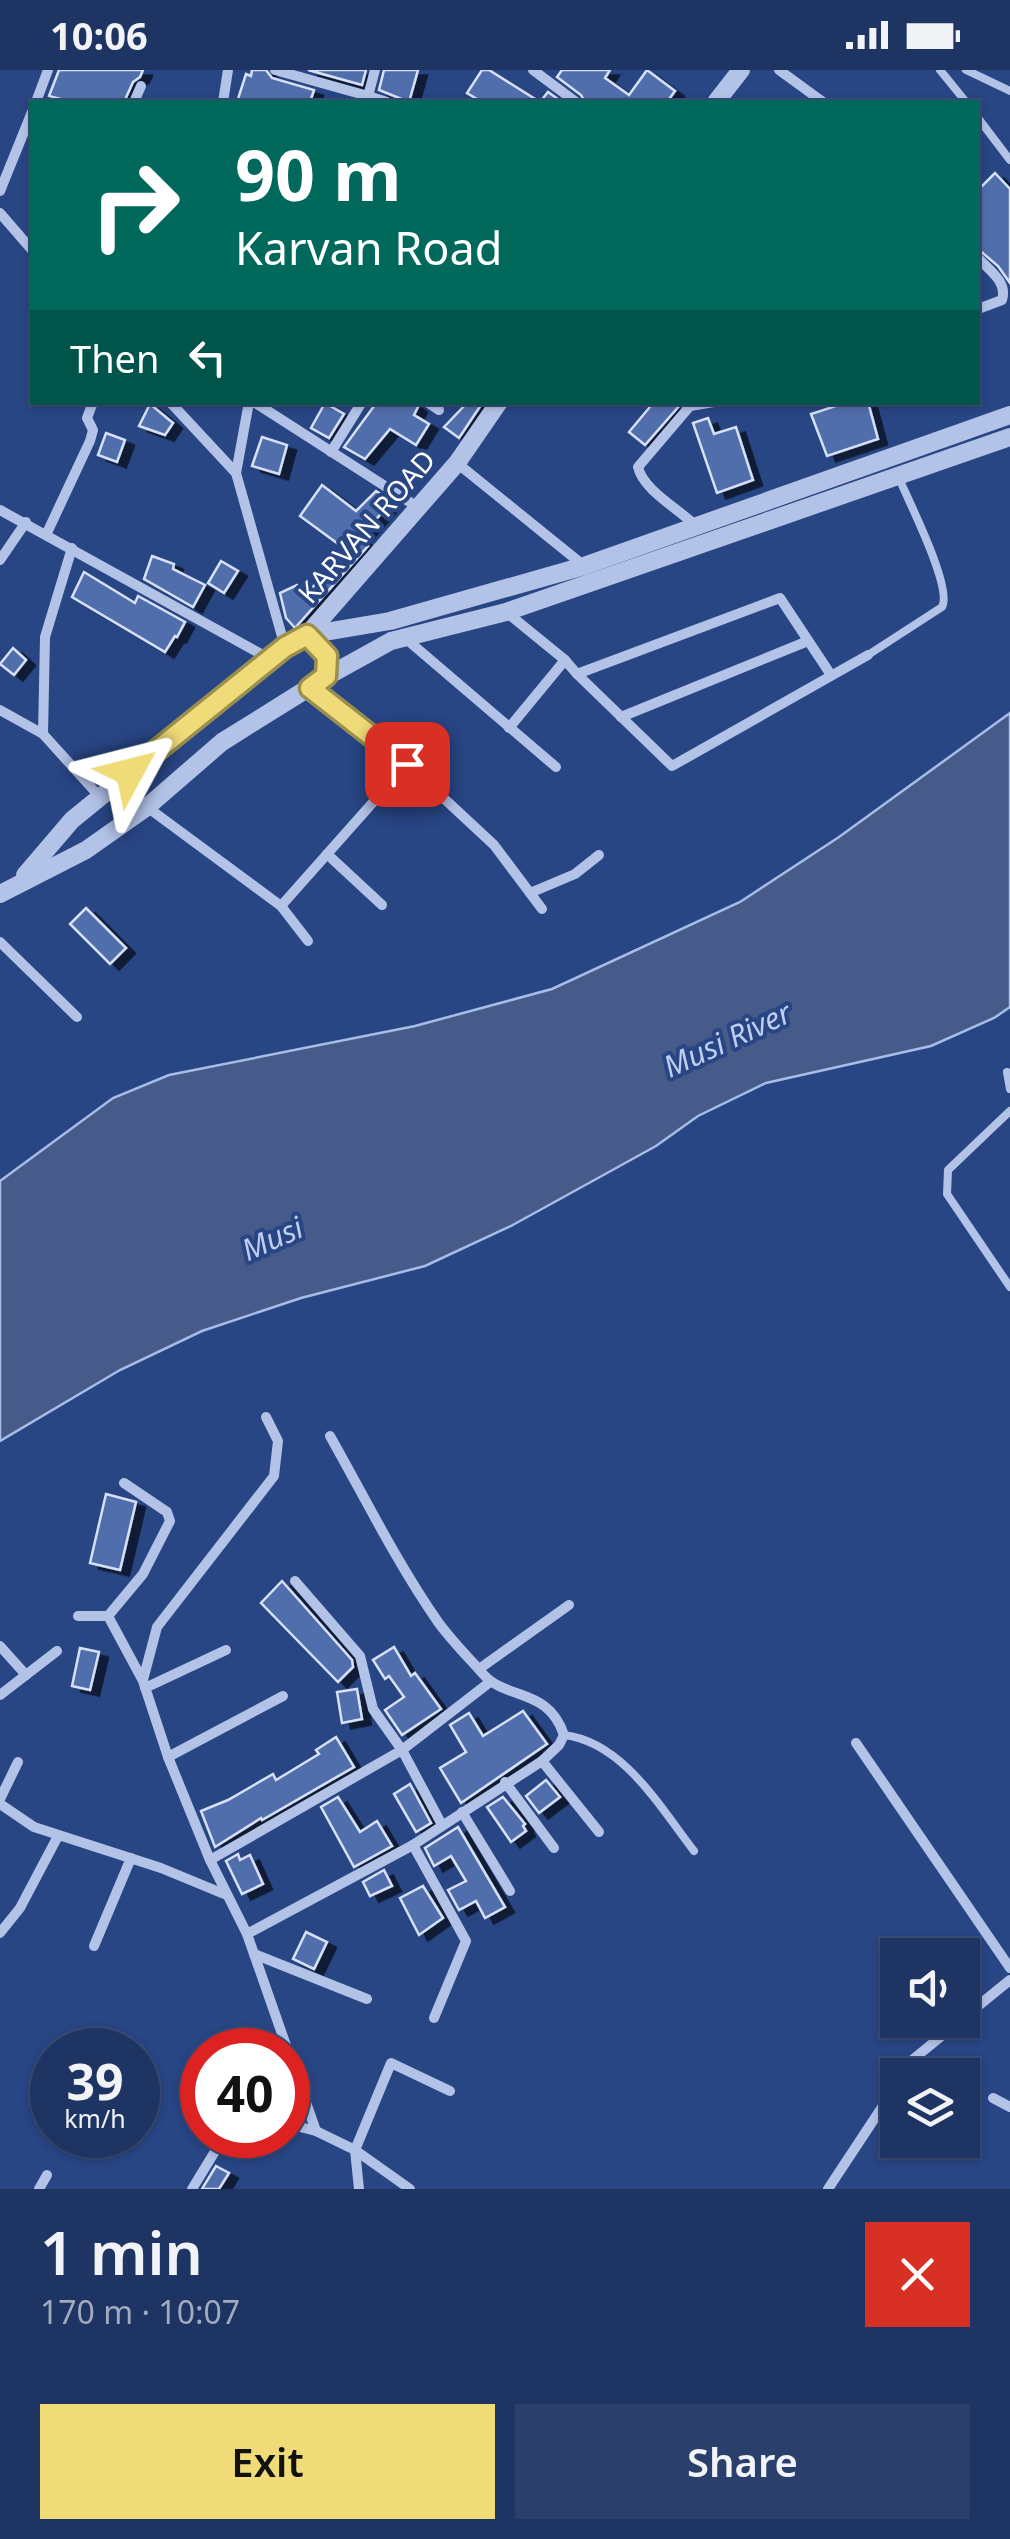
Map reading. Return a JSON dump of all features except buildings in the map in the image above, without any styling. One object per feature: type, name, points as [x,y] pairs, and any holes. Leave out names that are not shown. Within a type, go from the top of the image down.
[{"type":"street","points":[[37,100],[48,70]]},
{"type":"street","points":[[223,100],[228,70]]},
{"type":"street","points":[[275,70],[381,100]]},
{"type":"street","points":[[368,96],[375,70]]},
{"type":"street","points":[[533,70],[573,100]]},
{"type":"street","points":[[718,100],[740,70]]},
{"type":"street","points":[[779,70],[820,100]]},
{"type":"street","points":[[135,100],[141,86]]},
{"type":"street","points":[[0,192],[30,117]]},
{"type":"street","points":[[0,212],[30,248]]},
{"type":"street","points":[[980,260],[1005,292],[1002,300],[980,309]]},
{"type":"street","points":[[46,534],[90,440],[93,430],[87,418],[92,405]]},
{"type":"street","points":[[173,405],[236,473]]},
{"type":"street","points":[[251,405],[236,473],[278,653]]},
{"type":"street","points":[[257,405],[418,508]]},
{"type":"street","points":[[331,452],[360,405]]},
{"type":"street","points":[[432,405],[439,410]]},
{"type":"street","name":"KARVAN ROAD","points":[[24,880],[72,820],[99,796],[278,653],[307,635],[457,463],[497,405]]},
{"type":"street","points":[[688,405],[638,466],[640,476],[696,526]]},
{"type":"street","points":[[307,635],[390,621],[584,566],[1010,415]]},
{"type":"street","points":[[326,676],[391,640],[506,612],[1010,438]]},
{"type":"street","points":[[457,463],[584,566]]},
{"type":"street","points":[[0,510],[278,653]]},
{"type":"street","points":[[0,560],[26,522]]},
{"type":"street","points":[[43,734],[45,637],[72,548]]},
{"type":"street","points":[[577,674],[780,598],[831,675]]},
{"type":"street","points":[[506,612],[565,660],[672,766],[868,655]]},
{"type":"street","name":"KARVAN ROAD","points":[[0,894],[86,850],[147,806],[222,742],[326,676],[327,656],[307,635]]},
{"type":"street","points":[[404,637],[556,767]]},
{"type":"street","points":[[621,717],[808,641]]},
{"type":"street","points":[[509,728],[565,660]]},
{"type":"street","points":[[310,688],[407,764],[494,845],[542,909]]},
{"type":"street","points":[[0,710],[43,734],[99,796]]},
{"type":"street","points":[[280,906],[407,764]]},
{"type":"street","points":[[147,806],[280,906],[308,941]]},
{"type":"street","points":[[327,854],[382,905]]},
{"type":"street","points":[[530,893],[575,874],[599,854]]},
{"type":"street","points":[[0,942],[77,1017]]},
{"type":"street","points":[[144,1685],[157,1627],[274,1476],[278,1440],[266,1417]]},
{"type":"street","points":[[247,1934],[413,1845],[542,1761],[564,1735],[552,1710],[518,1691],[490,1682],[440,1625],[330,1436]]},
{"type":"street","points":[[108,1616],[143,1574],[170,1522],[167,1512],[124,1484]]},
{"type":"street","points":[[295,1581],[360,1656],[374,1709],[402,1750],[442,1825]]},
{"type":"street","points":[[479,1669],[569,1605]]},
{"type":"street","points":[[78,1616],[108,1616]]},
{"type":"street","points":[[108,1616],[144,1685],[168,1757],[224,1894],[247,1934],[316,2131]]},
{"type":"street","points":[[0,1646],[26,1675]]},
{"type":"street","points":[[144,1685],[226,1650]]},
{"type":"street","points":[[0,1695],[57,1651]]},
{"type":"street","points":[[210,1860],[402,1750],[490,1682]]},
{"type":"street","points":[[168,1757],[282,1696]]},
{"type":"street","points":[[856,1743],[1010,1968]]},
{"type":"street","points":[[542,1761],[598,1832]]},
{"type":"street","points":[[18,1762],[0,1801],[34,1827],[224,1894]]},
{"type":"street","points":[[505,1782],[554,1848]]},
{"type":"street","points":[[462,1812],[510,1891]]},
{"type":"street","points":[[0,1933],[20,1908],[58,1836]]},
{"type":"street","points":[[413,1845],[466,1941],[434,2018]]},
{"type":"street","points":[[94,1946],[130,1858]]},
{"type":"street","points":[[254,1954],[367,1999]]},
{"type":"street","points":[[980,2005],[1010,1980]]},
{"type":"street","points":[[915,2058],[940,2038]]},
{"type":"street","points":[[359,2189],[355,2150],[391,2063],[450,2091]]},
{"type":"street","points":[[993,2098],[1010,2106]]},
{"type":"street","points":[[828,2189],[880,2110]]},
{"type":"street","points":[[310,2130],[355,2150],[410,2189]]},
{"type":"street","points":[[192,2189],[211,2158]]},
{"type":"street","points":[[39,2189],[47,2175]]},
{"type":"lane","points":[[940,70],[964,100]]},
{"type":"lane","points":[[966,70],[1010,92]]},
{"type":"lane","points":[[980,121],[1010,160]]},
{"type":"lane","points":[[868,655],[942,607],[946,600],[898,476]]},
{"type":"lane","points":[[1007,1072],[1010,1089]]},
{"type":"lane","points":[[1010,1111],[948,1170],[945,1183],[947,1194],[1010,1286]]},
{"type":"lane","points":[[564,1735],[605,1748],[648,1793],[694,1851]]},
{"type":"water","points":[[1010,713],[1010,1007],[931,1046],[766,1083],[698,1116],[656,1146],[511,1226],[425,1266],[301,1298],[202,1331],[120,1370],[0,1441],[0,1181],[113,1098],[169,1075],[415,1026],[552,989],[740,902],[839,837]]},
{"type":"route","points":[[130,772],[285,647],[307,635],[327,656],[326,676],[310,688],[407,764]]},
{"type":"water label","name":"Musi River","points":[[727,1039]]},
{"type":"water label","name":"Musi","points":[[272,1238]]}]
